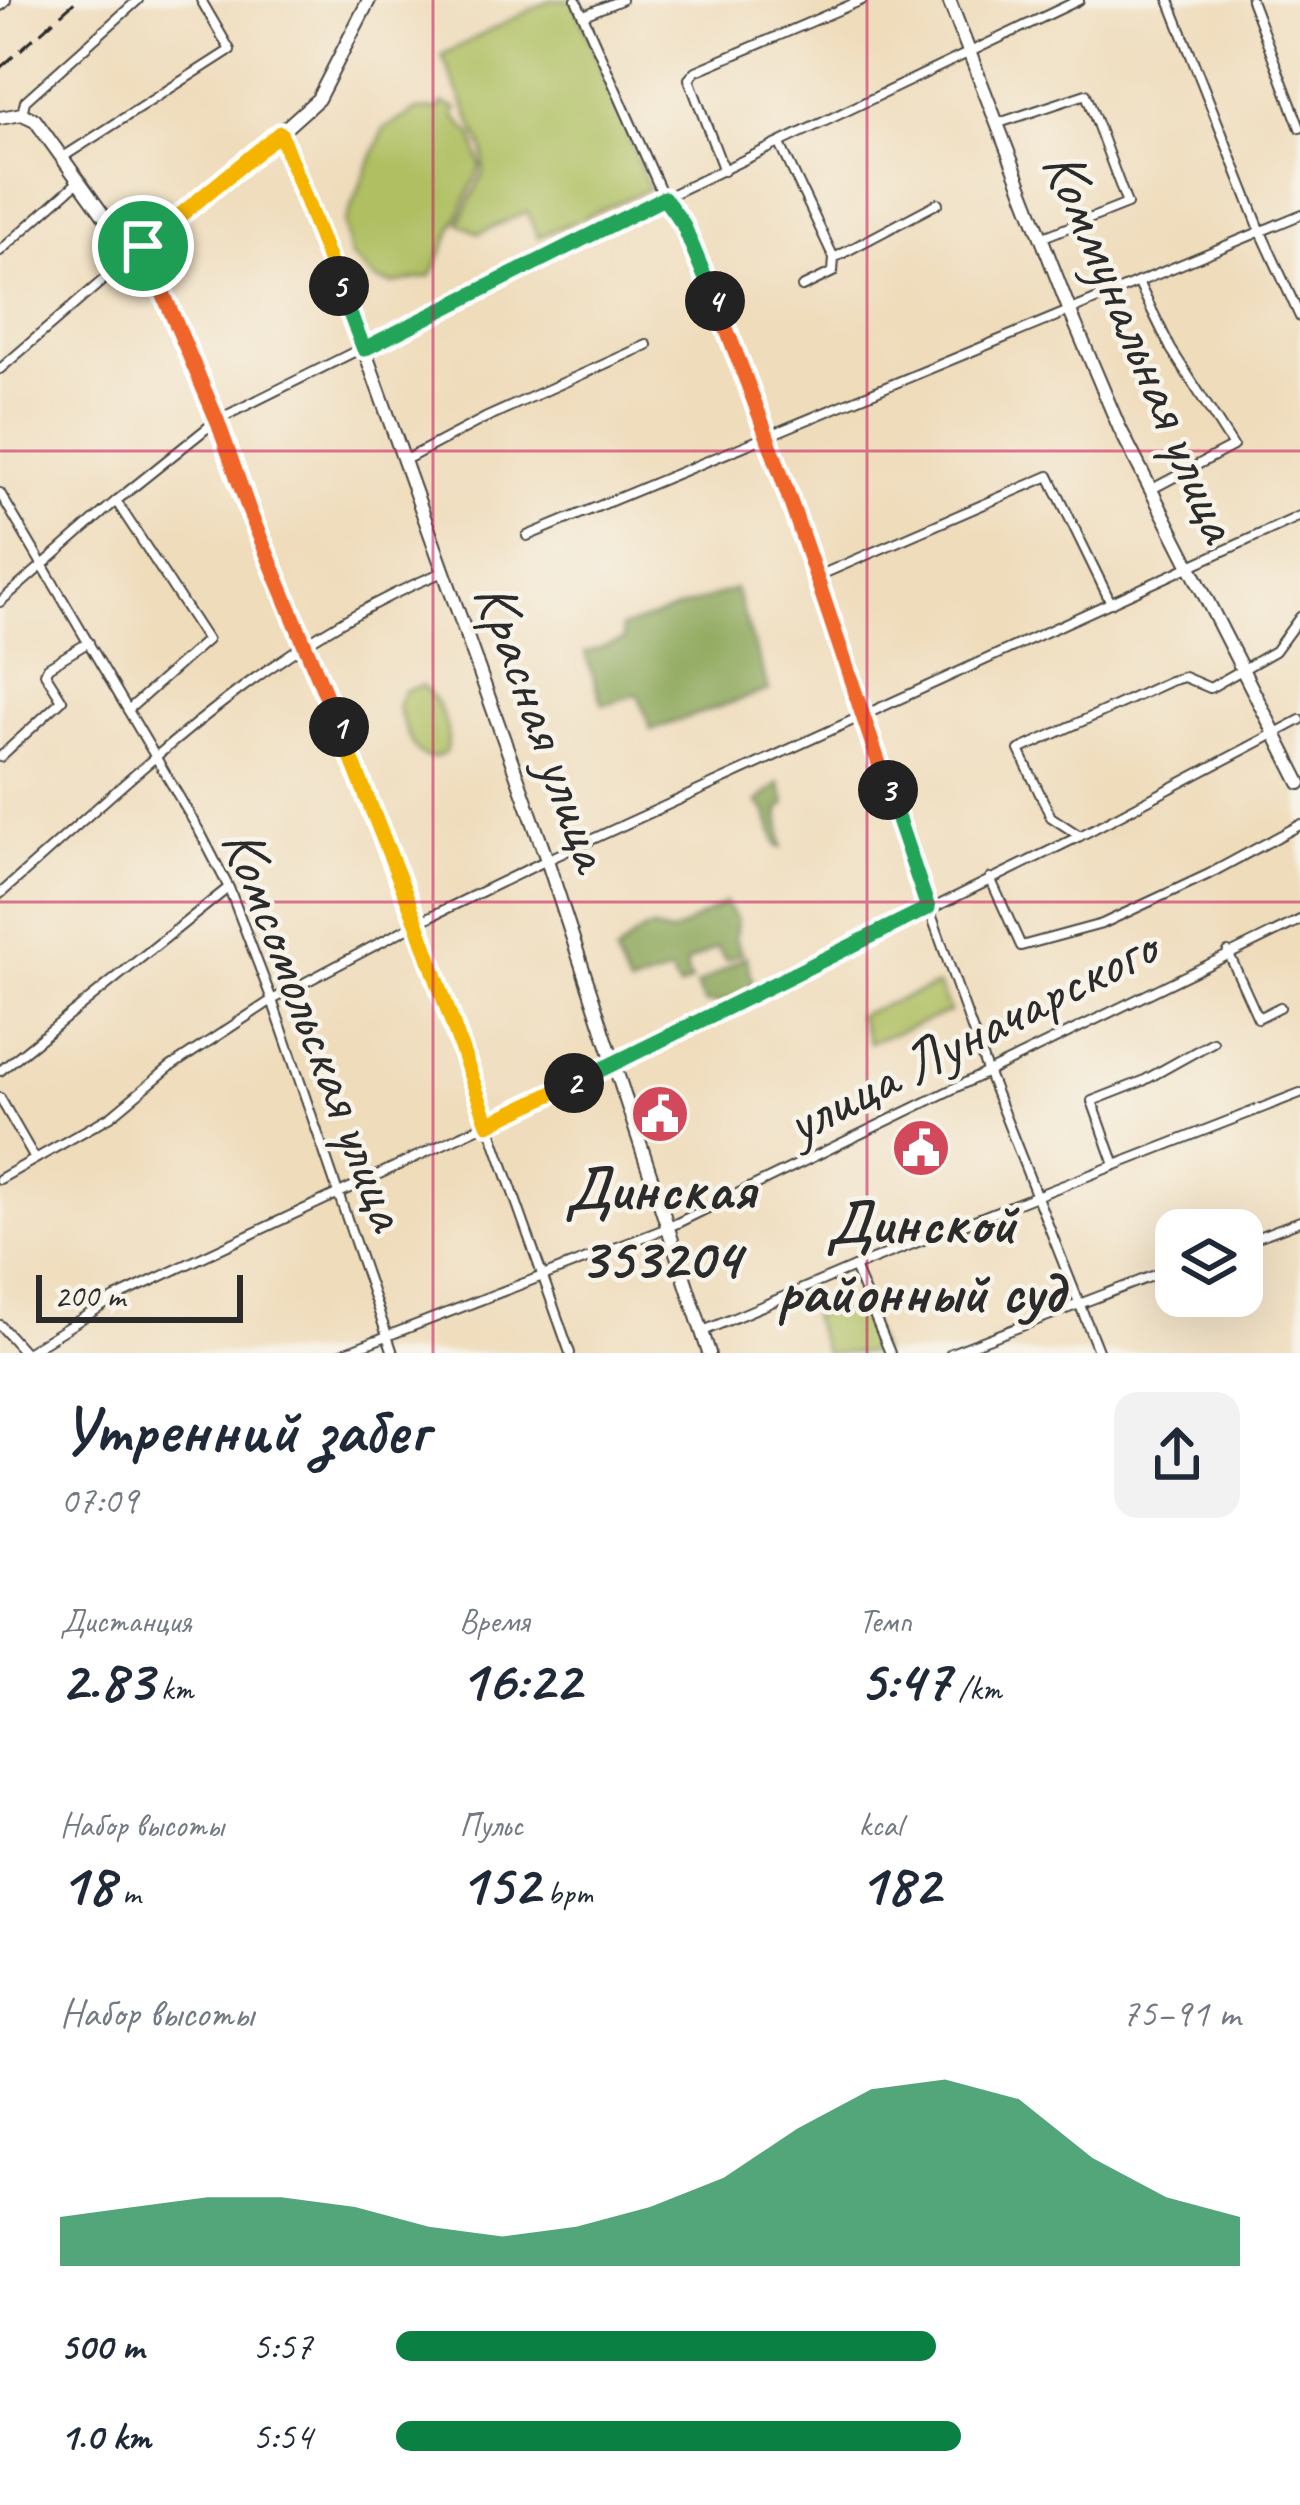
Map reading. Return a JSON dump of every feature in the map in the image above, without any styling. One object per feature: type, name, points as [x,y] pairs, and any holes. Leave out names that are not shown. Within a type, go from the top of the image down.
[{"type":"main road","points":[[0,118],[26,115],[138,251],[318,99],[369,0]]},
{"type":"main road","name":"Коммунальная улица","points":[[949,0],[1069,309],[1150,490],[1300,782]]},
{"type":"main road","name":"Красная улица","points":[[280,133],[364,349],[547,860],[709,1353]]},
{"type":"street","points":[[26,115],[25,101],[138,0]]},
{"type":"street","points":[[62,158],[230,50],[201,0]]},
{"type":"street","points":[[576,0],[664,198],[683,224],[769,433],[848,681],[928,908],[987,1072],[1099,1353]]},
{"type":"street","points":[[584,15],[621,0]]},
{"type":"street","points":[[724,171],[689,79],[696,71],[862,0]]},
{"type":"street","points":[[0,602],[217,420],[664,198],[1079,0]]},
{"type":"street","points":[[1168,0],[1300,317]]},
{"type":"street","points":[[1251,0],[1300,128]]},
{"type":"street","points":[[999,123],[1086,94],[1126,204],[1041,238]]},
{"type":"street","points":[[779,145],[834,258],[833,272],[802,286]]},
{"type":"street","points":[[0,251],[79,181]]},
{"type":"street","points":[[834,258],[938,203]]},
{"type":"street","points":[[527,536],[1300,215]]},
{"type":"street","points":[[0,369],[138,251],[217,420],[250,513],[417,923],[570,1353]]},
{"type":"street","points":[[1138,282],[1171,350],[1233,446],[1150,490]]},
{"type":"street","points":[[404,460],[647,345]]},
{"type":"street","points":[[818,576],[1049,476],[1111,603]]},
{"type":"street","name":"Комсомольская улица","points":[[0,493],[229,888],[393,1353]]},
{"type":"street","points":[[116,501],[207,640],[128,710]]},
{"type":"street","points":[[0,1179],[111,1116],[170,1067],[272,1000],[417,923],[1300,516]]},
{"type":"street","points":[[0,894],[219,702],[378,598],[442,572]]},
{"type":"street","points":[[1080,836],[1052,817],[1019,750],[1170,681],[1184,677],[1210,688],[1275,651],[1300,616]]},
{"type":"street","points":[[0,758],[62,700],[45,673],[48,667],[89,641]]},
{"type":"street","points":[[0,1325],[26,1353],[115,1298],[613,1065],[1080,836],[1300,720]]},
{"type":"street","points":[[990,878],[1021,946],[1102,924],[1300,825]]},
{"type":"street","points":[[0,1071],[229,888]]},
{"type":"street","name":"улица Луначарского","points":[[343,1353],[667,1228],[815,1160],[1300,920]]},
{"type":"street","points":[[1228,952],[1258,1018],[1280,1007]]},
{"type":"street","points":[[1115,1165],[1092,1101],[1143,1081],[1214,1042]]},
{"type":"street","points":[[701,1332],[854,1267],[1300,1094]]},
{"type":"street","points":[[0,1098],[35,1159]]},
{"type":"street","points":[[1263,1235],[1300,1221]]},
{"type":"street","points":[[854,1267],[890,1353]]},
{"type":"street","points":[[951,1353],[1155,1276]]},
{"type":"green space","points":[[550,0],[574,0],[649,189],[538,237],[527,212],[479,233],[459,223],[484,172],[484,151],[442,55]]},
{"type":"green space","points":[[442,103],[457,109],[454,116],[473,136],[481,166],[431,276],[393,284],[376,280],[350,256],[344,224],[384,129],[417,110],[439,109]]},
{"type":"green space","points":[[735,589],[769,690],[651,730],[638,694],[603,705],[585,653],[624,640],[621,628]]},
{"type":"green space","points":[[422,686],[446,725],[446,752],[435,757],[413,746],[398,707],[403,691]]},
{"type":"green space","points":[[779,783],[786,804],[779,809],[782,848],[757,802]]},
{"type":"green space","points":[[725,903],[737,920],[735,939],[742,953],[726,960],[717,947],[687,963],[692,981],[679,988],[670,972],[629,987],[615,955],[633,938],[649,929],[672,933]]},
{"type":"green space","points":[[746,956],[754,985],[724,1002],[705,1003],[696,986]]},
{"type":"green space","points":[[938,985],[950,1012],[869,1043],[858,1015]]},
{"type":"green space","points":[[859,1296],[881,1353],[825,1353],[811,1315]]},
{"type":"railway","points":[[0,68],[77,0]]},
{"type":"place","name":"Динская 353204","points":[[660,1114]]},
{"type":"place","name":"Динской районный суд","points":[[921,1148]]},
{"type":"route","points":[[280,133],[364,349],[664,198],[683,224],[769,433],[848,681],[928,908],[488,1124],[417,923],[143,246],[280,133]]}]
